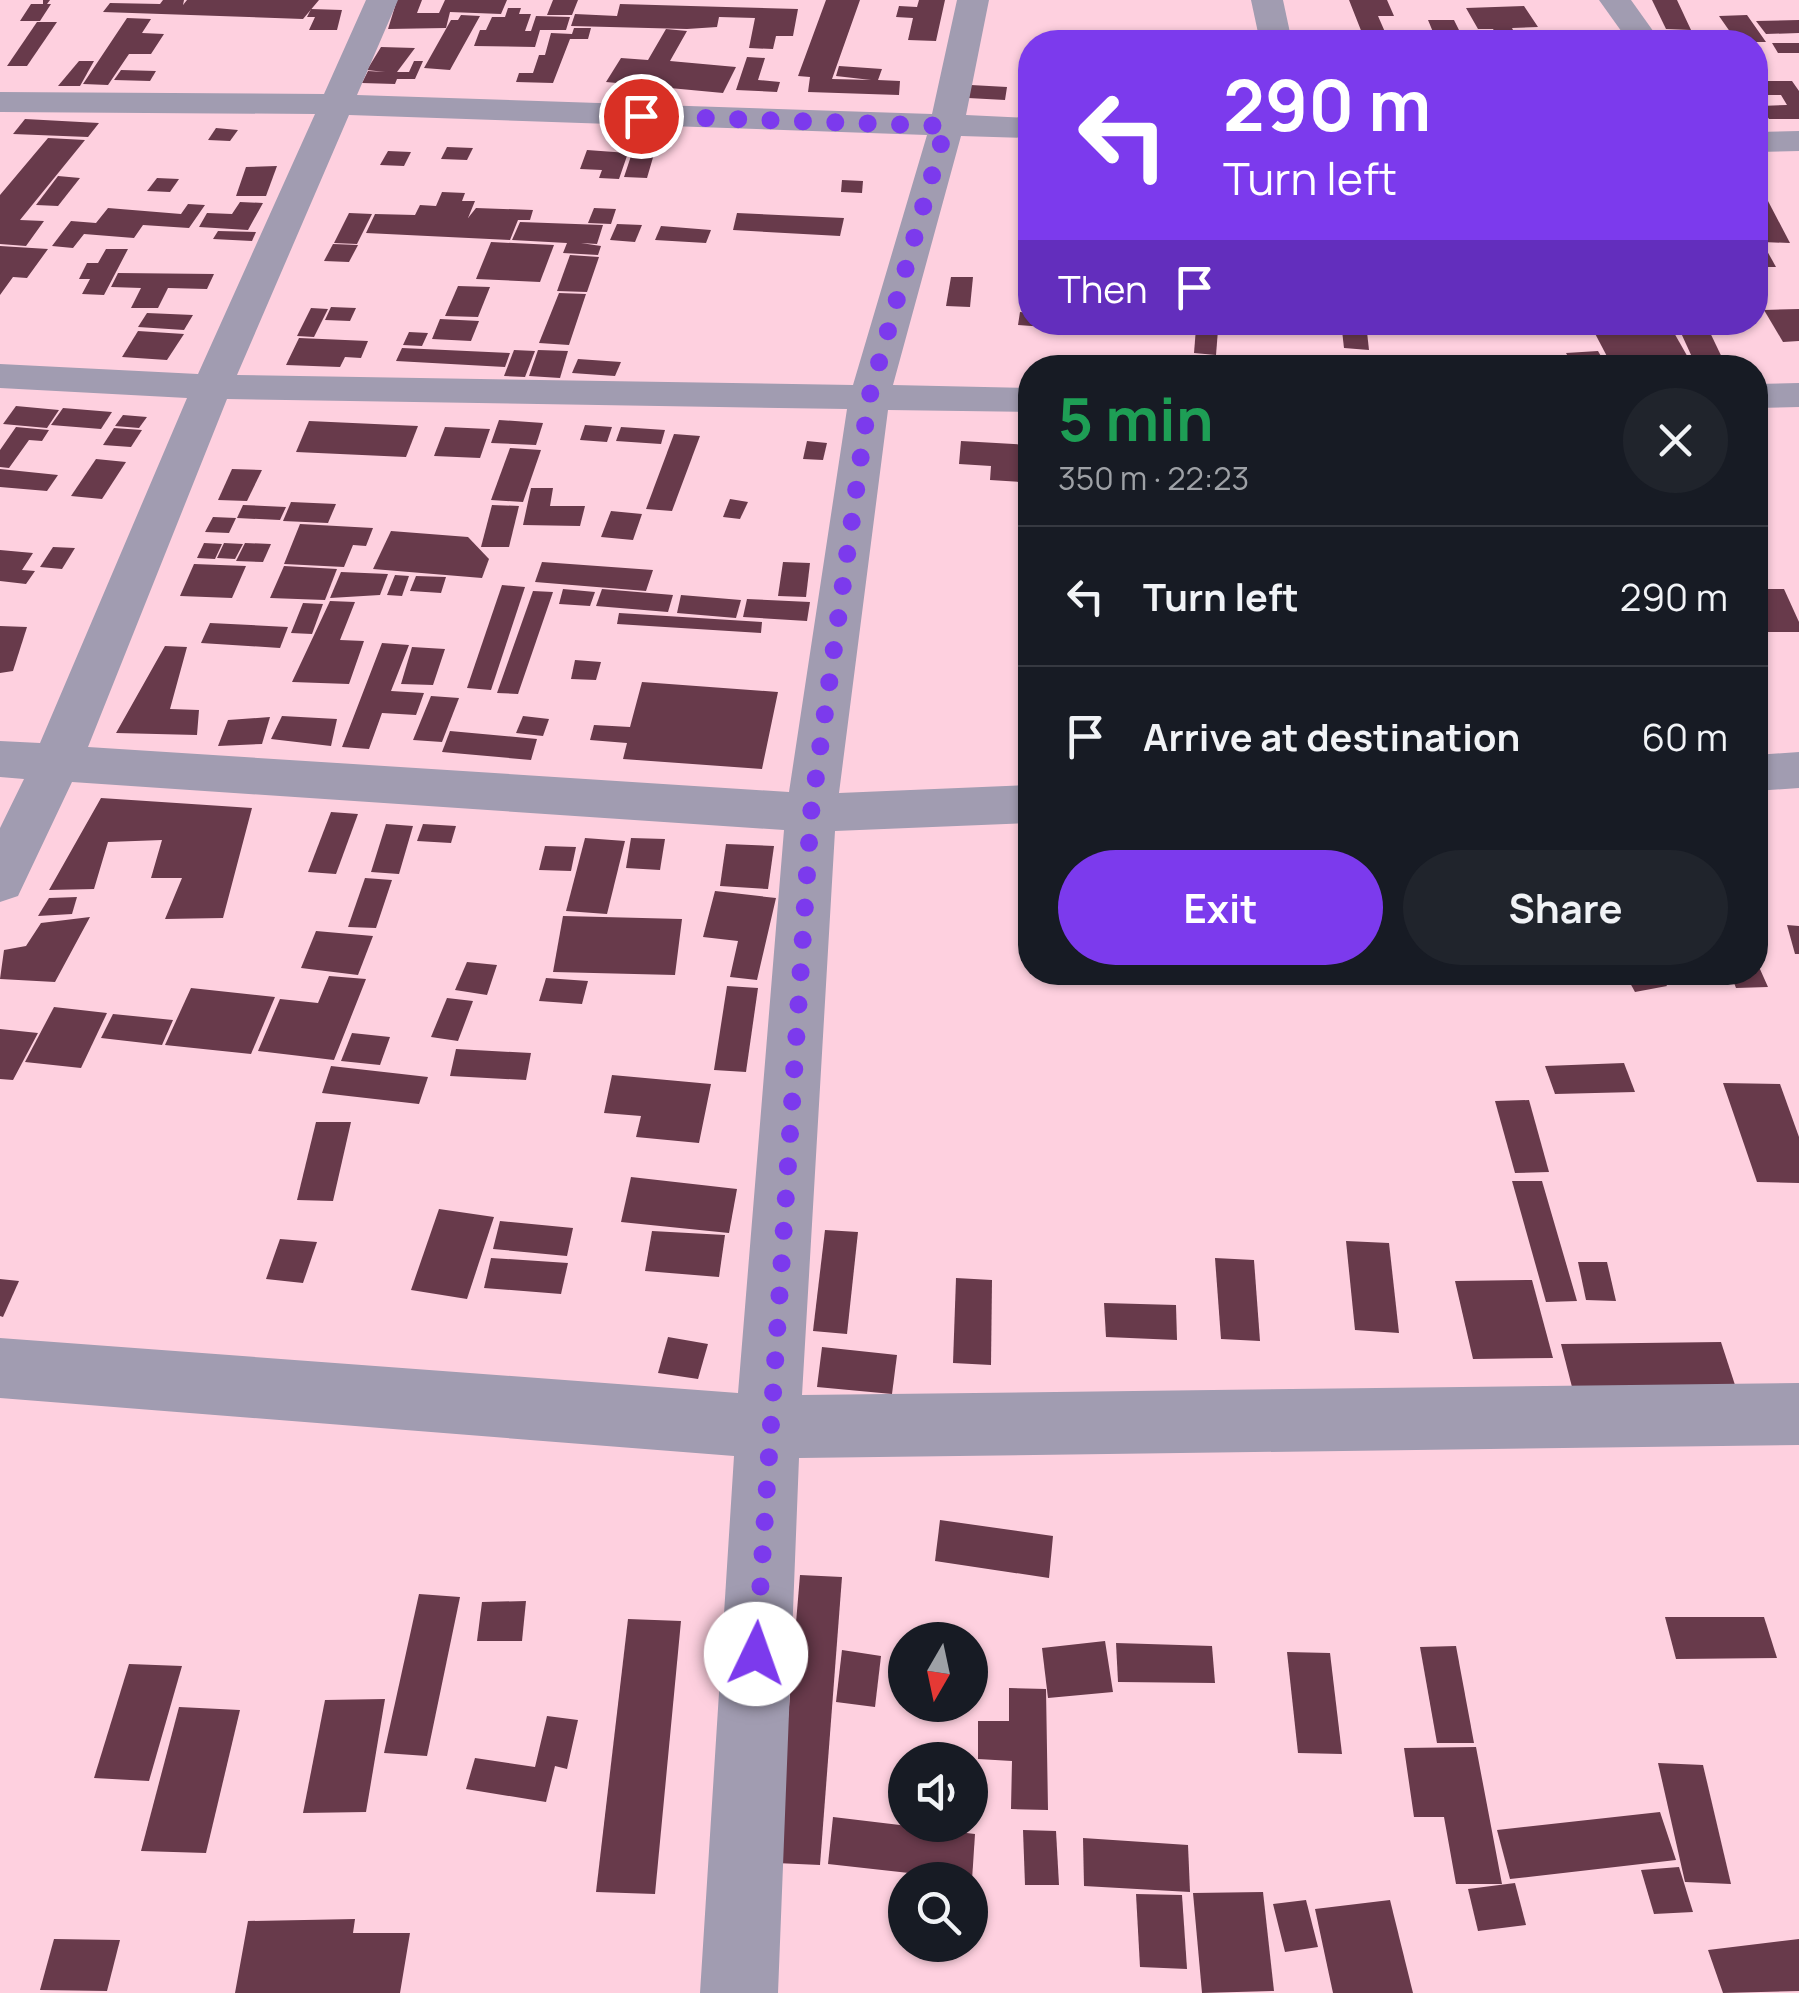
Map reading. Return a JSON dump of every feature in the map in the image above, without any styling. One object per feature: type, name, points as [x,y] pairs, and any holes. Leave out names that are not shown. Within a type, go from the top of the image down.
[{"type":"street","points":[[0,882],[55,766],[212,388],[382,0]]},
{"type":"street","points":[[739,1993],[768,1427],[811,813],[869,398],[946,126],[974,0]]},
{"type":"street","points":[[1267,0],[1273,30]]},
{"type":"street","points":[[1615,0],[1636,30]]},
{"type":"street","points":[[0,102],[336,105],[1018,128]]},
{"type":"street","points":[[1768,142],[1799,141]]},
{"type":"street","points":[[0,376],[212,388],[1018,400]]},
{"type":"street","points":[[1768,396],[1799,395]]},
{"type":"street","points":[[0,759],[55,766],[811,813],[1018,804]]},
{"type":"street","points":[[1768,772],[1799,770]]},
{"type":"street","points":[[0,1368],[768,1427],[1799,1414]]},
{"type":"building","points":[[43,0],[50,0],[47,4],[51,4],[40,21],[20,21],[31,4],[43,4]]},
{"type":"building","points":[[163,0],[184,0],[183,5],[187,0],[319,0],[303,19],[103,12],[110,3],[160,4]]},
{"type":"building","points":[[397,0],[422,0],[417,13],[439,13],[445,0],[507,0],[501,14],[450,12],[446,28],[388,29]]},
{"type":"building","points":[[553,0],[578,0],[572,15],[547,15]]},
{"type":"building","points":[[826,0],[860,0],[832,79],[871,80],[836,76],[839,66],[882,69],[878,80],[900,81],[899,95],[808,92],[810,77],[798,76]]},
{"type":"building","points":[[919,0],[945,0],[936,41],[908,40],[913,18],[896,17],[899,6],[917,7]]},
{"type":"building","points":[[1349,0],[1387,0],[1394,16],[1378,16],[1384,30],[1361,30]]},
{"type":"building","points":[[1652,0],[1677,0],[1691,30],[1666,29]]},
{"type":"building","points":[[620,4],[798,9],[793,36],[776,36],[773,49],[749,48],[755,18],[719,17],[717,27],[687,29],[571,26],[575,14],[617,16]]},
{"type":"building","points":[[1524,6],[1538,27],[1478,29],[1466,8]]},
{"type":"building","points":[[508,8],[521,8],[519,14],[531,14],[525,31],[531,31],[536,16],[570,17],[566,30],[540,30],[535,47],[474,46],[480,30],[486,30],[492,17],[505,17]]},
{"type":"building","points":[[311,9],[342,10],[337,30],[309,30],[315,17],[307,17]]},
{"type":"building","points":[[461,15],[480,16],[450,70],[424,68],[451,20],[458,20]]},
{"type":"building","points":[[1747,15],[1758,30],[1729,30],[1719,16]]},
{"type":"building","points":[[127,18],[151,19],[142,33],[164,34],[151,54],[129,54],[108,85],[83,84]]},
{"type":"building","points":[[1428,20],[1454,20],[1459,30],[1432,30]]},
{"type":"building","points":[[1799,20],[1799,33],[1768,34],[1756,21]]},
{"type":"building","points":[[37,22],[57,22],[27,66],[7,66]]},
{"type":"building","points":[[574,28],[591,28],[588,39],[570,39],[553,83],[516,82],[519,73],[533,73],[539,55],[545,55],[551,33],[572,34]]},
{"type":"building","points":[[666,29],[687,31],[670,61],[736,67],[723,93],[606,82],[621,58],[648,60]]},
{"type":"building","points":[[1772,43],[1799,43],[1799,53],[1778,53]]},
{"type":"building","points":[[381,47],[415,48],[397,72],[409,72],[414,61],[423,61],[415,79],[397,79],[395,84],[362,83],[368,71],[385,72],[367,70]]},
{"type":"building","points":[[747,57],[765,58],[758,80],[780,82],[777,92],[736,90]]},
{"type":"building","points":[[79,61],[94,61],[80,86],[58,86]]},
{"type":"building","points":[[121,70],[156,71],[150,81],[114,80]]},
{"type":"building","points":[[1768,81],[1792,81],[1799,91],[1799,119],[1769,119],[1768,106],[1787,105],[1781,95],[1768,95]]},
{"type":"building","points":[[971,85],[1007,87],[1005,100],[968,98]]},
{"type":"building","points":[[25,119],[99,123],[88,137],[13,134]]},
{"type":"building","points":[[216,128],[238,130],[230,141],[208,140]]},
{"type":"building","points":[[48,138],[85,140],[20,220],[44,221],[26,246],[0,244],[0,195]]},
{"type":"building","points":[[447,147],[473,148],[467,160],[441,159]]},
{"type":"building","points":[[587,150],[628,153],[619,179],[599,178],[602,170],[580,169]]},
{"type":"building","points":[[388,151],[411,152],[404,166],[380,165]]},
{"type":"building","points":[[632,153],[654,154],[647,178],[624,177]]},
{"type":"building","points":[[277,166],[266,196],[236,196],[246,167]]},
{"type":"building","points":[[58,176],[80,178],[58,206],[36,205]]},
{"type":"building","points":[[157,178],[179,179],[170,192],[147,191]]},
{"type":"building","points":[[842,180],[863,181],[862,193],[841,192]]},
{"type":"building","points":[[442,192],[465,193],[462,201],[475,201],[468,218],[476,208],[533,210],[530,220],[518,220],[510,240],[366,233],[375,214],[415,215],[420,205],[436,206]]},
{"type":"building","points":[[1768,201],[1790,243],[1768,242]]},
{"type":"building","points":[[240,202],[263,203],[248,230],[199,227],[207,213],[232,214]]},
{"type":"building","points":[[188,204],[205,205],[189,228],[143,225],[134,238],[84,234],[73,248],[52,246],[71,221],[96,223],[108,208],[181,214]]},
{"type":"building","points":[[594,208],[616,209],[611,224],[588,223]]},
{"type":"building","points":[[349,213],[372,214],[357,244],[334,243]]},
{"type":"building","points":[[737,213],[844,218],[840,236],[733,230]]},
{"type":"building","points":[[520,222],[603,225],[597,244],[581,243],[601,246],[598,255],[563,253],[567,243],[512,240]]},
{"type":"building","points":[[617,224],[642,225],[635,242],[610,240]]},
{"type":"building","points":[[661,226],[711,230],[706,243],[655,240]]},
{"type":"building","points":[[218,231],[256,232],[252,241],[213,239]]},
{"type":"building","points":[[491,242],[554,245],[540,282],[476,279]]},
{"type":"building","points":[[333,244],[358,245],[349,262],[324,261]]},
{"type":"building","points":[[0,246],[48,249],[27,278],[13,277],[0,295]]},
{"type":"building","points":[[106,249],[128,249],[104,295],[82,294],[90,279],[79,279],[87,263],[98,263]]},
{"type":"building","points":[[570,255],[599,257],[587,292],[557,291]]},
{"type":"building","points":[[118,273],[214,274],[207,289],[168,288],[158,308],[131,308],[141,288],[111,287]]},
{"type":"building","points":[[951,277],[973,277],[970,307],[946,306]]},
{"type":"building","points":[[458,286],[490,287],[478,317],[445,316]]},
{"type":"building","points":[[559,293],[586,294],[569,345],[539,343]]},
{"type":"building","points":[[331,307],[356,308],[350,321],[325,320]]},
{"type":"building","points":[[311,308],[328,309],[314,337],[297,336]]},
{"type":"building","points":[[1799,309],[1799,341],[1783,342],[1768,310]]},
{"type":"building","points":[[147,313],[193,315],[184,330],[138,327]]},
{"type":"building","points":[[440,319],[479,321],[471,341],[432,339]]},
{"type":"building","points":[[138,331],[184,334],[167,360],[122,357]]},
{"type":"building","points":[[409,332],[428,333],[422,346],[403,345]]},
{"type":"building","points":[[1195,335],[1218,335],[1216,355],[1194,353]]},
{"type":"building","points":[[1342,335],[1367,335],[1369,350],[1344,348]]},
{"type":"building","points":[[1596,335],[1675,335],[1687,355],[1606,355]]},
{"type":"building","points":[[1682,335],[1711,335],[1721,355],[1691,355]]},
{"type":"building","points":[[299,338],[368,341],[361,358],[345,357],[340,367],[286,365]]},
{"type":"building","points":[[402,348],[510,353],[505,367],[396,361]]},
{"type":"building","points":[[514,350],[535,351],[525,377],[504,376]]},
{"type":"building","points":[[538,350],[568,351],[560,378],[529,376]]},
{"type":"building","points":[[1598,351],[1600,355],[1567,355]]},
{"type":"building","points":[[578,359],[621,362],[615,376],[572,373]]},
{"type":"building","points":[[16,406],[59,410],[47,428],[3,424]]},
{"type":"building","points":[[63,408],[112,412],[101,429],[51,425]]},
{"type":"building","points":[[123,415],[147,417],[139,428],[115,426]]},
{"type":"building","points":[[499,420],[543,423],[536,445],[491,443]]},
{"type":"building","points":[[309,421],[418,426],[406,457],[296,452]]},
{"type":"building","points":[[585,425],[612,427],[607,442],[580,440]]},
{"type":"building","points":[[16,427],[49,430],[42,441],[29,440],[9,468],[0,467],[0,450]]},
{"type":"building","points":[[445,427],[490,429],[480,458],[434,456]]},
{"type":"building","points":[[621,427],[665,430],[661,444],[616,441]]},
{"type":"building","points":[[114,428],[142,430],[131,447],[103,445]]},
{"type":"building","points":[[674,434],[700,436],[672,511],[646,509]]},
{"type":"building","points":[[807,441],[827,443],[823,460],[803,459]]},
{"type":"building","points":[[961,441],[1018,444],[1018,482],[990,480],[991,466],[959,464]]},
{"type":"building","points":[[510,448],[541,450],[523,502],[491,500]]},
{"type":"building","points":[[96,459],[126,462],[102,499],[71,496]]},
{"type":"building","points":[[0,469],[58,475],[47,491],[0,487]]},
{"type":"building","points":[[232,469],[262,470],[247,501],[218,500]]},
{"type":"building","points":[[531,488],[553,488],[550,506],[585,506],[580,526],[523,525]]},
{"type":"building","points":[[730,499],[748,502],[740,519],[723,517]]},
{"type":"building","points":[[291,502],[336,504],[328,523],[283,521]]},
{"type":"building","points":[[243,505],[286,507],[280,520],[237,518]]},
{"type":"building","points":[[492,505],[519,506],[509,547],[481,547]]},
{"type":"building","points":[[611,511],[642,514],[633,540],[601,537]]},
{"type":"building","points":[[213,517],[236,518],[229,533],[205,532]]},
{"type":"building","points":[[300,524],[373,528],[366,546],[353,545],[344,567],[284,564]]},
{"type":"building","points":[[391,531],[468,537],[489,559],[482,578],[373,569]]},
{"type":"building","points":[[204,543],[222,544],[215,559],[197,558]]},
{"type":"building","points":[[224,543],[243,544],[235,559],[217,558]]},
{"type":"building","points":[[245,543],[271,544],[263,562],[236,561]]},
{"type":"building","points":[[53,547],[75,548],[62,569],[40,567]]},
{"type":"building","points":[[0,550],[33,553],[22,570],[35,571],[26,584],[0,581]]},
{"type":"building","points":[[542,562],[653,570],[646,591],[535,582]]},
{"type":"building","points":[[783,562],[810,563],[806,597],[778,596]]},
{"type":"building","points":[[194,564],[246,566],[232,598],[180,596]]},
{"type":"building","points":[[284,566],[337,569],[325,600],[270,598]]},
{"type":"building","points":[[341,572],[388,574],[380,595],[330,598]]},
{"type":"building","points":[[395,575],[409,576],[402,596],[387,595]]},
{"type":"building","points":[[416,576],[446,577],[441,593],[410,591]]},
{"type":"building","points":[[502,585],[525,587],[491,690],[467,688]]},
{"type":"building","points":[[563,589],[595,592],[590,606],[559,604]]},
{"type":"building","points":[[602,589],[673,595],[668,612],[596,606]]},
{"type":"building","points":[[1768,589],[1784,589],[1799,622],[1799,632],[1768,632]]},
{"type":"building","points":[[533,591],[553,592],[518,694],[497,693]]},
{"type":"building","points":[[681,595],[741,600],[736,618],[677,613]]},
{"type":"building","points":[[747,599],[810,602],[807,621],[743,617]]},
{"type":"building","points":[[330,601],[355,602],[340,640],[364,641],[349,684],[292,682]]},
{"type":"building","points":[[303,603],[323,604],[312,634],[291,633]]},
{"type":"building","points":[[619,613],[762,622],[761,633],[617,624]]},
{"type":"building","points":[[210,623],[288,627],[280,648],[201,643]]},
{"type":"building","points":[[0,626],[27,627],[13,671],[0,673]]},
{"type":"building","points":[[382,643],[409,645],[391,691],[424,693],[416,715],[382,713],[369,749],[342,747]]},
{"type":"building","points":[[165,646],[187,647],[170,709],[199,710],[197,735],[116,733]]},
{"type":"building","points":[[412,647],[445,649],[433,685],[401,684]]},
{"type":"building","points":[[575,660],[601,662],[596,680],[571,679]]},
{"type":"building","points":[[642,682],[778,692],[762,769],[623,759],[627,743],[590,740],[594,725],[630,727]]},
{"type":"building","points":[[431,696],[459,698],[442,742],[413,740]]},
{"type":"building","points":[[282,716],[337,719],[331,746],[271,739]]},
{"type":"building","points":[[523,716],[549,719],[543,736],[516,733]]},
{"type":"building","points":[[270,717],[262,744],[218,746],[228,720]]},
{"type":"building","points":[[450,731],[537,739],[531,760],[442,752]]},
{"type":"building","points":[[101,798],[252,808],[223,918],[165,919],[182,878],[151,878],[162,840],[108,842],[94,889],[49,890]]},
{"type":"building","points":[[331,812],[358,814],[336,874],[308,872]]},
{"type":"building","points":[[386,824],[413,826],[399,874],[371,872]]},
{"type":"building","points":[[423,824],[456,826],[451,843],[417,841]]},
{"type":"building","points":[[585,838],[625,841],[607,914],[566,911]]},
{"type":"building","points":[[631,838],[665,839],[660,870],[626,868]]},
{"type":"building","points":[[726,844],[774,846],[768,889],[720,886]]},
{"type":"building","points":[[545,846],[576,847],[571,871],[539,870]]},
{"type":"building","points":[[365,878],[392,880],[376,928],[348,927]]},
{"type":"building","points":[[715,891],[776,898],[757,980],[730,977],[738,941],[703,937]]},
{"type":"building","points":[[77,897],[72,914],[38,916],[49,898]]},
{"type":"building","points":[[563,916],[682,919],[675,975],[553,972]]},
{"type":"building","points":[[90,917],[55,982],[0,979],[4,950],[26,946],[41,923]]},
{"type":"building","points":[[1787,925],[1799,926],[1799,954],[1795,954]]},
{"type":"building","points":[[316,931],[373,936],[358,975],[301,968]]},
{"type":"building","points":[[467,962],[497,965],[487,995],[455,990]]},
{"type":"building","points":[[329,976],[366,979],[334,1060],[258,1051],[280,999],[318,1003]]},
{"type":"building","points":[[546,978],[588,981],[582,1004],[539,1001]]},
{"type":"building","points":[[1631,985],[1667,986],[1635,992]]},
{"type":"building","points":[[1735,985],[1768,987],[1736,988]]},
{"type":"building","points":[[727,986],[758,988],[746,1072],[714,1070]]},
{"type":"building","points":[[191,988],[275,997],[251,1054],[165,1045]]},
{"type":"building","points":[[447,998],[473,1001],[458,1041],[431,1037]]},
{"type":"building","points":[[54,1007],[107,1013],[81,1068],[25,1062]]},
{"type":"building","points":[[113,1014],[173,1020],[162,1045],[101,1038]]},
{"type":"building","points":[[0,1029],[38,1033],[13,1080],[0,1079]]},
{"type":"building","points":[[352,1033],[390,1037],[380,1065],[341,1061]]},
{"type":"building","points":[[456,1049],[531,1053],[526,1080],[450,1076]]},
{"type":"building","points":[[1624,1063],[1635,1092],[1555,1094],[1545,1066]]},
{"type":"building","points":[[331,1066],[428,1077],[419,1104],[322,1093]]},
{"type":"building","points":[[612,1075],[711,1084],[699,1143],[636,1137],[641,1116],[604,1113]]},
{"type":"building","points":[[1723,1083],[1780,1084],[1799,1137],[1799,1183],[1757,1182]]},
{"type":"building","points":[[1529,1100],[1549,1172],[1515,1173],[1495,1101]]},
{"type":"building","points":[[316,1122],[351,1122],[333,1201],[297,1200]]},
{"type":"building","points":[[631,1177],[737,1189],[729,1233],[621,1222]]},
{"type":"building","points":[[1512,1181],[1542,1181],[1577,1301],[1546,1302]]},
{"type":"building","points":[[439,1209],[494,1217],[467,1299],[411,1290]]},
{"type":"building","points":[[500,1221],[573,1228],[567,1256],[493,1249]]},
{"type":"building","points":[[825,1230],[858,1232],[847,1334],[813,1331]]},
{"type":"building","points":[[652,1231],[725,1235],[719,1277],[645,1271]]},
{"type":"building","points":[[280,1239],[317,1242],[303,1283],[266,1279]]},
{"type":"building","points":[[1346,1241],[1389,1243],[1399,1333],[1355,1330]]},
{"type":"building","points":[[491,1258],[568,1263],[561,1294],[484,1288]]},
{"type":"building","points":[[1215,1258],[1254,1260],[1260,1341],[1221,1339]]},
{"type":"building","points":[[1578,1262],[1607,1262],[1616,1301],[1586,1300]]},
{"type":"building","points":[[956,1278],[992,1280],[991,1365],[953,1363]]},
{"type":"building","points":[[0,1279],[19,1281],[3,1317],[0,1316]]},
{"type":"building","points":[[1532,1280],[1553,1358],[1473,1359],[1455,1281]]},
{"type":"building","points":[[1104,1303],[1176,1305],[1177,1340],[1106,1337]]},
{"type":"building","points":[[668,1337],[708,1344],[698,1379],[658,1373]]},
{"type":"building","points":[[1721,1342],[1735,1385],[1572,1387],[1561,1344]]},
{"type":"building","points":[[822,1347],[897,1355],[892,1394],[817,1387]]},
{"type":"building","points":[[940,1520],[1053,1536],[1049,1578],[935,1561]]},
{"type":"building","points":[[800,1575],[842,1577],[820,1865],[776,1863]]},
{"type":"building","points":[[419,1594],[460,1597],[427,1756],[384,1753]]},
{"type":"building","points":[[526,1601],[522,1641],[477,1641],[482,1602]]},
{"type":"building","points":[[1665,1617],[1764,1617],[1777,1658],[1676,1659]]},
{"type":"building","points":[[628,1619],[681,1621],[655,1894],[596,1892]]},
{"type":"building","points":[[1105,1641],[1113,1692],[1048,1698],[1042,1648]]},
{"type":"building","points":[[1116,1643],[1212,1646],[1215,1683],[1118,1682]]},
{"type":"building","points":[[1456,1646],[1474,1743],[1437,1743],[1420,1647]]},
{"type":"building","points":[[842,1650],[881,1656],[875,1707],[836,1702]]},
{"type":"building","points":[[1287,1652],[1330,1653],[1342,1754],[1298,1753]]},
{"type":"building","points":[[129,1664],[182,1666],[149,1781],[94,1778]]},
{"type":"building","points":[[1009,1688],[1046,1689],[1048,1810],[1011,1809],[1012,1761],[988,1760],[988,1742],[978,1742],[978,1722],[1009,1721]]},
{"type":"building","points":[[385,1699],[366,1812],[303,1813],[325,1700]]},
{"type":"building","points":[[179,1707],[240,1710],[206,1853],[141,1851]]},
{"type":"building","points":[[547,1716],[578,1720],[567,1769],[555,1766],[546,1802],[466,1789],[475,1758],[535,1767]]},
{"type":"building","points":[[1476,1747],[1502,1884],[1456,1884],[1444,1817],[1414,1817],[1404,1748]]},
{"type":"building","points":[[1658,1763],[1703,1765],[1731,1884],[1685,1882]]},
{"type":"building","points":[[1660,1812],[1676,1860],[1510,1879],[1497,1830]]},
{"type":"building","points":[[833,1817],[888,1824],[888,1842],[974,1842],[973,1862],[888,1862],[888,1871],[828,1864]]},
{"type":"building","points":[[1023,1830],[1056,1831],[1059,1885],[1025,1885]]},
{"type":"building","points":[[1083,1838],[1188,1845],[1190,1892],[1084,1886]]},
{"type":"building","points":[[1679,1867],[1693,1912],[1654,1914],[1641,1870]]},
{"type":"building","points":[[1515,1883],[1526,1925],[1478,1931],[1468,1889]]},
{"type":"building","points":[[1263,1892],[1274,1991],[1202,1993],[1193,1893]]},
{"type":"building","points":[[1136,1894],[1182,1895],[1187,1969],[1140,1967]]},
{"type":"building","points":[[1306,1900],[1318,1947],[1285,1952],[1273,1904]]},
{"type":"building","points":[[1390,1900],[1413,1993],[1333,1993],[1315,1909]]},
{"type":"building","points":[[355,1919],[353,1933],[410,1933],[400,1993],[235,1993],[248,1921]]},
{"type":"building","points":[[54,1939],[120,1940],[107,1991],[40,1990]]},
{"type":"building","points":[[1799,1939],[1799,1991],[1723,1993],[1708,1950]]},
{"type":"route","points":[[641,116],[946,126],[869,398],[811,813],[756,1654]]}]
